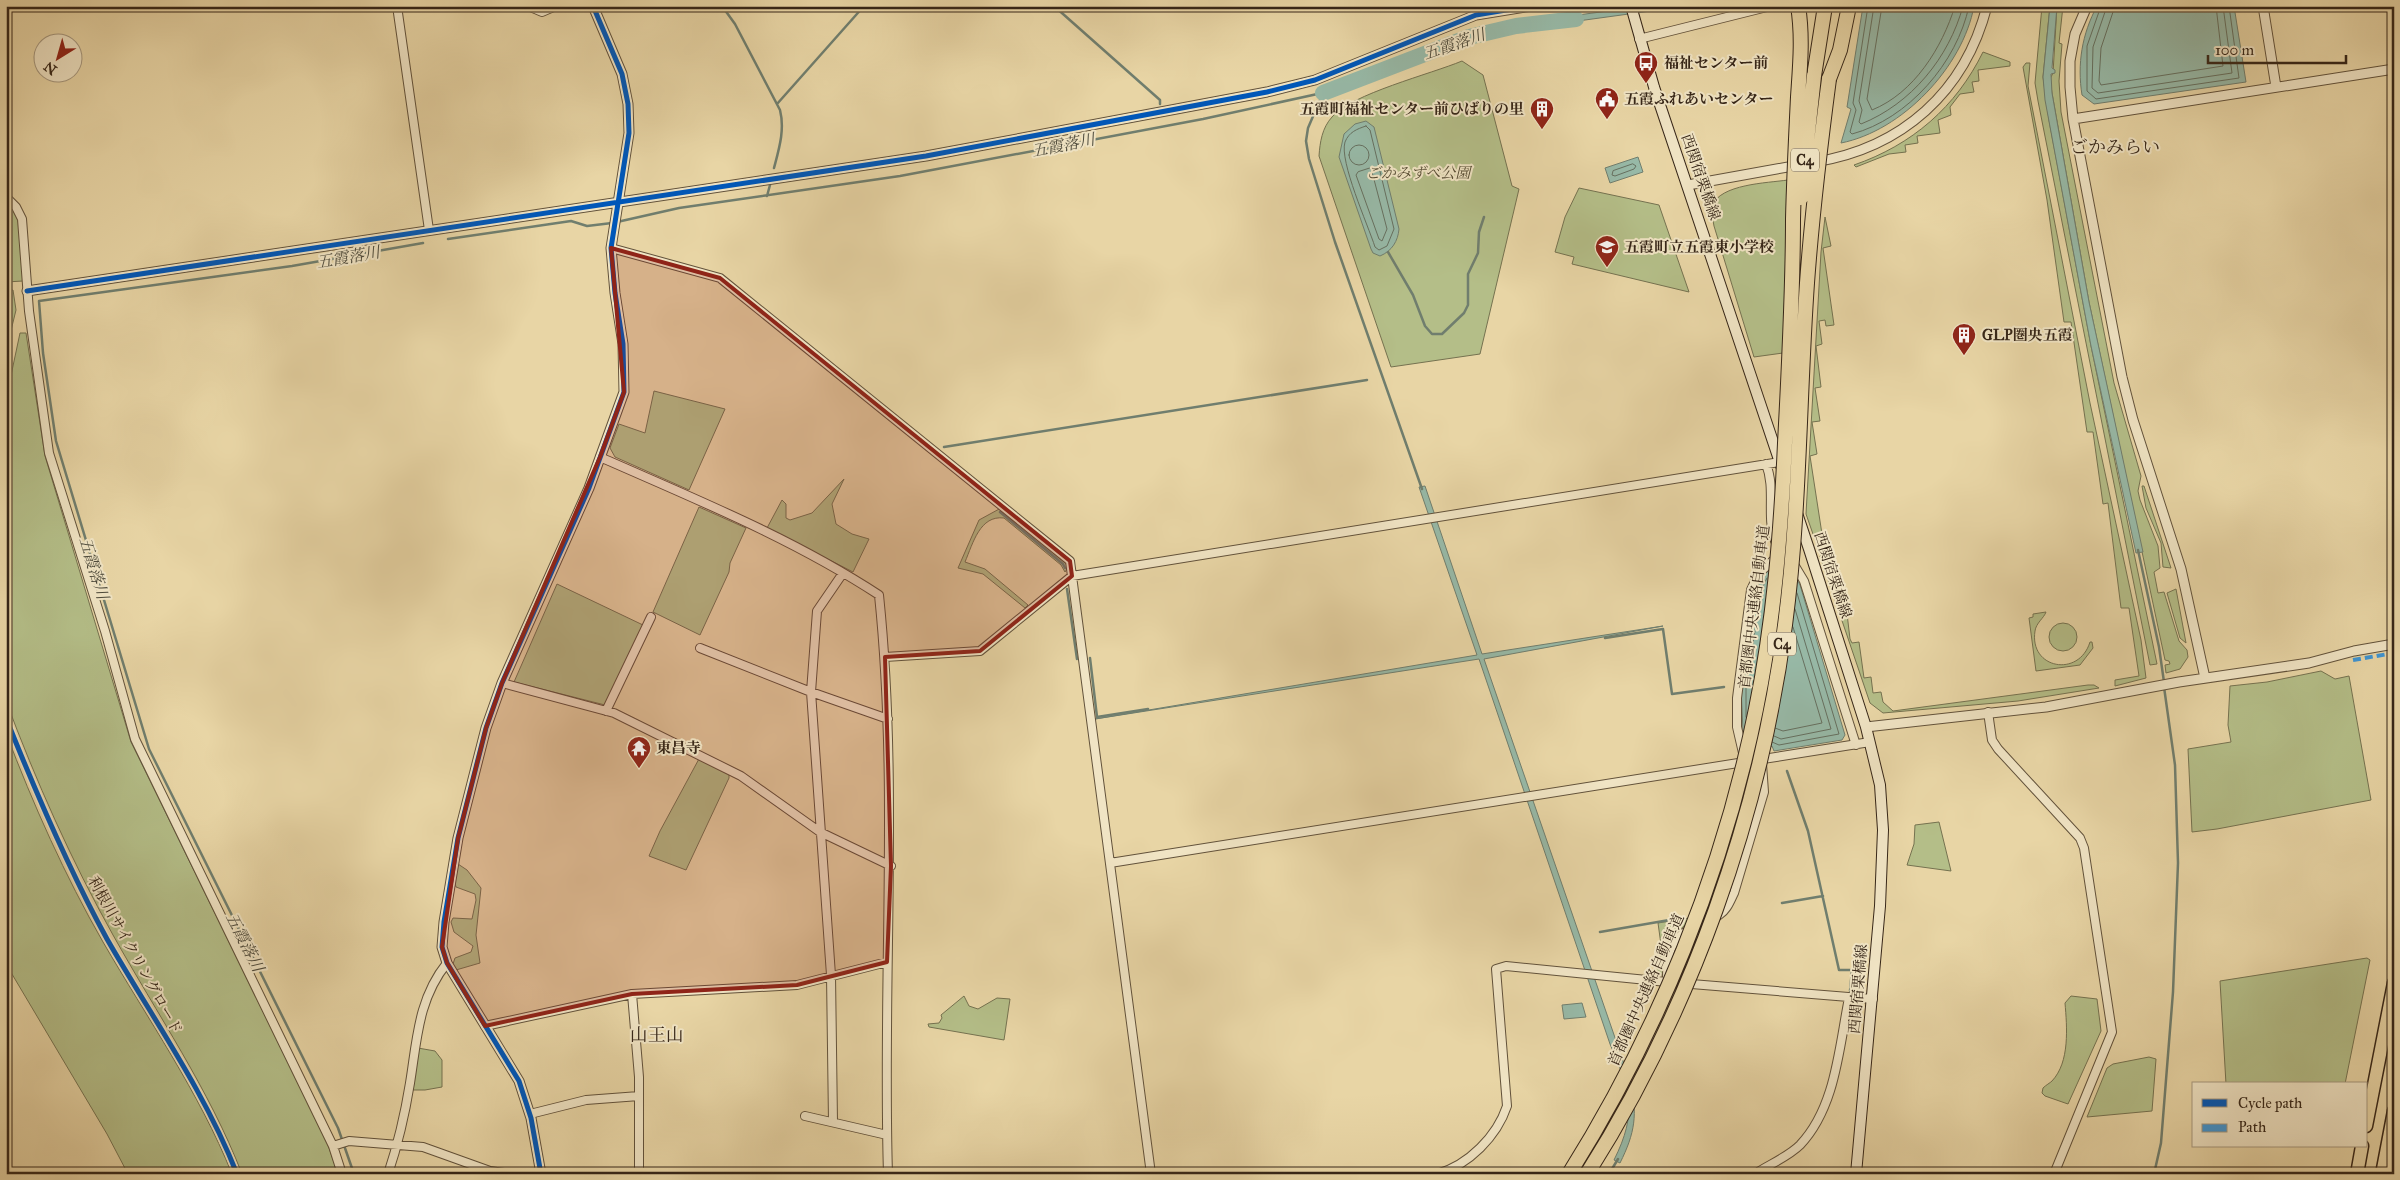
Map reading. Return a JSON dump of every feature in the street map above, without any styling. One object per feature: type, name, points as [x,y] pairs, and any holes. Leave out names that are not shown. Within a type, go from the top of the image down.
[{"type":"highway","points":[[1793,306],[1794,179],[1801,44],[1798,6]]},
{"type":"highway","name":"首都圏中央連絡自動車道","points":[[1569,1174],[1612,1102],[1648,1030],[1697,914],[1736,796],[1757,708],[1771,623],[1781,520],[1793,306],[1812,96],[1825,6]]},
{"type":"highway","name":"首都圏中央連絡自動車道","points":[[1587,1174],[1624,1110],[1662,1036],[1697,957],[1724,882],[1750,800],[1771,712],[1785,625],[1796,521],[1807,284],[1817,166],[1829,79],[1842,6]]},
{"type":"highway","points":[[1829,79],[1840,50],[1850,6]]},
{"type":"highway","points":[[2368,1116],[2394,983]]},
{"type":"highway","points":[[2382,1174],[2394,1112]]},
{"type":"highway","points":[[2357,1174],[2362,1148]]},
{"type":"main road","name":"西関宿栗橋線","points":[[1631,6],[1639,39],[1866,727],[1880,785],[1883,815],[1873,999],[1856,1174]]},
{"type":"street","points":[[6,13],[8,6]]},
{"type":"street","points":[[397,6],[429,230]]},
{"type":"street","points":[[528,6],[542,12],[556,6]]},
{"type":"street","points":[[541,1174],[530,1114],[519,1081],[447,963],[442,946],[444,922],[458,838],[486,728],[502,683],[589,488],[624,392],[623,344],[615,294],[612,248],[616,206],[629,133],[628,104],[620,67],[593,6]]},
{"type":"street","points":[[28,291],[429,230],[616,206],[926,156],[1267,92],[1321,78],[1476,16],[1531,6]]},
{"type":"street","points":[[1639,39],[1771,6]]},
{"type":"street","points":[[1688,185],[1831,160],[1869,148],[1892,136],[1929,107],[1962,69],[1975,44],[1987,6]]},
{"type":"street","points":[[2087,6],[2075,34],[2071,55],[2070,87],[2073,119],[2122,378],[2132,420],[2181,569],[2205,678]]},
{"type":"street","points":[[2263,6],[2276,87]]},
{"type":"street","points":[[2073,119],[2394,69]]},
{"type":"street","points":[[6,197],[16,207],[22,219],[28,291],[49,452],[105,631],[135,739],[335,1145],[342,1174]]},
{"type":"street","points":[[612,248],[720,278],[1070,561],[1151,1174]]},
{"type":"street","points":[[600,457],[767,532],[843,573],[879,595],[886,657],[891,866],[887,962],[888,1174]]},
{"type":"street","points":[[886,657],[980,651],[1072,576],[1780,462]]},
{"type":"street","points":[[1766,464],[1772,488],[1773,534],[1783,553],[1796,564],[1804,580],[1856,745]]},
{"type":"street","points":[[1746,763],[1737,727],[1736,698],[1751,590],[1759,573],[1783,553]]},
{"type":"street","points":[[833,1122],[831,975],[811,692],[818,611],[843,573]]},
{"type":"street","points":[[606,711],[651,618]]},
{"type":"street","points":[[1866,727],[2046,707],[2179,682],[2309,663],[2354,651],[2394,644]]},
{"type":"street","points":[[700,648],[811,692],[888,719]]},
{"type":"street","points":[[502,683],[606,711],[741,776],[820,832],[891,866]]},
{"type":"street","points":[[1988,712],[1992,740],[1998,750],[2080,838],[2084,848],[2112,1032],[2054,1174]]},
{"type":"street","points":[[1110,863],[1870,742]]},
{"type":"street","points":[[1667,982],[1669,955],[1679,936],[1690,928],[1719,915],[1728,906],[1734,893],[1764,792],[1762,760]]},
{"type":"street","points":[[484,1026],[632,994],[796,985],[887,962]]},
{"type":"street","points":[[388,1174],[397,1145],[410,1084],[418,1022],[435,978],[447,963]]},
{"type":"street","points":[[1437,1174],[1445,1172],[1475,1153],[1503,1118],[1507,1106],[1496,969],[1506,966],[1667,982],[1873,999]]},
{"type":"street","points":[[632,994],[639,1096],[639,1174]]},
{"type":"street","points":[[1754,1174],[1799,1146],[1820,1118],[1834,1072],[1849,998]]},
{"type":"street","points":[[530,1114],[586,1100],[639,1096]]},
{"type":"street","points":[[806,1116],[887,1135]]},
{"type":"street","points":[[335,1145],[349,1141],[422,1147],[490,1171],[512,1174]]},
{"type":"highlighted area","points":[[611,248],[720,278],[1070,561],[1072,576],[980,651],[885,657],[891,866],[887,962],[797,985],[632,994],[485,1026],[447,963],[442,947],[458,838],[486,728],[502,683],[600,457],[624,392]]},
{"type":"green space","points":[[2042,6],[2050,6],[2043,77],[2049,120],[2091,346],[2157,664],[2150,665],[2038,101],[2035,83]]},
{"type":"green space","points":[[2057,6],[2063,6],[2059,43],[2062,44],[2059,81],[2061,112],[2114,383],[2141,476],[2138,491],[2140,500],[2158,546],[2160,568],[2154,572],[2158,593],[2164,592],[2179,641],[2187,650],[2188,657],[2180,669],[2166,673],[2165,665],[2170,664],[2169,661],[2165,660],[2089,302],[2052,93],[2050,79],[2053,73]]},
{"type":"green space","points":[[1983,52],[2010,62],[2010,66],[1978,70],[1979,81],[1972,82],[1974,92],[1960,94],[1950,107],[1951,115],[1938,120],[1940,133],[1917,136],[1918,143],[1905,145],[1906,152],[1889,154],[1856,167],[1854,165],[1895,147],[1930,122],[1960,90]]},
{"type":"green space","name":"ごかみずべ公園","points":[[1462,61],[1483,75],[1512,186],[1519,189],[1480,354],[1391,367],[1319,156],[1321,140],[1324,130],[1332,117],[1356,100],[1392,85]]},
{"type":"green space","points":[[2026,63],[2030,63],[2028,86],[2090,403],[2141,640],[2146,678],[2115,686],[2115,680],[2139,676],[2129,608],[2121,608],[2108,503],[2103,504],[2093,432],[2087,432],[2071,322],[2064,322],[2047,200],[2023,67]]},
{"type":"green space","points":[[1788,180],[1783,353],[1754,357],[1714,226],[1712,206],[1724,193],[1734,189]]},
{"type":"green space","points":[[1579,188],[1659,205],[1689,292],[1572,264],[1574,257],[1555,252],[1565,217]]},
{"type":"green space","points":[[6,202],[19,218],[23,281],[6,282]]},
{"type":"green space","points":[[1825,217],[1831,246],[1823,248],[1834,325],[1826,326],[1825,320],[1819,321],[1822,344],[1816,346],[1821,387],[1815,388],[1820,421],[1812,422],[1817,454],[1810,456],[1822,534],[1814,537],[1806,514],[1821,252]]},
{"type":"green space","points":[[6,290],[13,290],[16,310],[6,351]]},
{"type":"green space","points":[[20,333],[26,333],[45,456],[131,742],[327,1142],[338,1174],[242,1174],[214,1112],[182,1052],[113,935],[83,878],[29,761],[6,701],[6,399]]},
{"type":"green space","points":[[654,391],[725,409],[689,490],[615,457],[610,448],[619,424],[645,433]]},
{"type":"green space","points":[[844,479],[832,504],[836,524],[852,534],[869,539],[853,572],[767,528],[782,500],[786,504],[786,518],[790,520],[812,513]]},
{"type":"green space","points":[[2142,486],[2144,486],[2171,568],[2163,567],[2161,543],[2146,508]]},
{"type":"green space","points":[[699,507],[746,528],[730,563],[729,572],[700,635],[653,612]]},
{"type":"green space","points":[[1001,508],[1066,562],[1067,569],[1065,572],[1061,565],[1004,518],[996,518],[983,526],[978,532],[965,562],[985,569],[1028,605],[1025,608],[983,574],[958,568],[979,520]]},
{"type":"green space","points":[[1831,550],[1839,605],[1846,605],[1852,643],[1859,642],[1864,678],[1871,677],[1873,693],[1881,692],[1883,702],[1893,711],[2088,685],[2094,685],[2099,688],[2018,701],[1883,713],[1870,703],[1820,556],[1823,555],[1823,552]]},
{"type":"green space","points":[[557,584],[643,625],[605,705],[514,682]]},
{"type":"green space","points":[[2176,589],[2186,643],[2180,638],[2167,593]]},
{"type":"green space","points":[[2046,612],[2035,631],[2035,644],[2040,654],[2047,661],[2056,664],[2066,664],[2076,661],[2084,653],[2090,642],[2092,642],[2093,648],[2080,665],[2036,671],[2029,618],[2033,617],[2033,614]]},
{"type":"green space","points":[[2063,623],[2073,627],[2077,637],[2073,647],[2063,651],[2053,647],[2049,637],[2053,627]]},
{"type":"green space","points":[[2321,671],[2335,679],[2349,676],[2371,800],[2192,832],[2188,749],[2231,742],[2228,725],[2230,686],[2267,682]]},
{"type":"green space","points":[[6,733],[27,786],[63,866],[103,942],[172,1056],[204,1114],[232,1174],[128,1174],[107,1134],[6,964]]},
{"type":"green space","points":[[700,757],[729,774],[729,778],[686,870],[649,856],[660,831]]},
{"type":"green space","points":[[1939,822],[1951,871],[1907,865],[1914,844],[1915,825]]},
{"type":"green space","points":[[458,864],[467,870],[481,888],[476,935],[480,963],[456,970],[453,964],[455,958],[471,952],[473,946],[454,932],[451,922],[453,918],[472,919],[476,900],[475,894],[456,887]]},
{"type":"green space","points":[[1689,918],[1672,941],[1663,975],[1654,975],[1662,952],[1658,923]]},
{"type":"green space","points":[[2367,958],[2370,960],[2345,1082],[2226,1082],[2220,981]]},
{"type":"green space","points":[[964,996],[969,1006],[978,1009],[997,998],[1010,999],[1004,1040],[929,1027],[928,1024],[939,1023],[942,1018],[941,1015]]},
{"type":"green space","points":[[2071,996],[2097,999],[2101,1031],[2068,1104],[2045,1096],[2042,1093],[2043,1088],[2058,1073],[2065,1054],[2065,1003]]},
{"type":"green space","points":[[418,1048],[435,1051],[442,1060],[442,1087],[413,1090]]},
{"type":"green space","points":[[2149,1057],[2156,1059],[2152,1111],[2087,1117],[2107,1068],[2113,1064]]},
{"type":"water","points":[[1646,6],[1687,6],[1556,24],[1555,18]]},
{"type":"water","points":[[1863,6],[1974,6],[1968,29],[1957,51],[1943,73],[1926,93],[1886,125],[1864,136],[1841,143],[1851,109],[1847,107]]},
{"type":"water","points":[[2050,6],[2057,6],[2052,68],[2055,70],[2055,73],[2051,74],[2052,93],[2089,302],[2143,552],[2136,553],[2091,346],[2045,100],[2043,77]]},
{"type":"water","points":[[2097,6],[2234,6],[2246,82],[2094,104],[2082,95],[2080,72],[2084,38]]},
{"type":"water","points":[[1366,121],[1374,127],[1399,229],[1394,245],[1380,256],[1373,253],[1371,249],[1339,157],[1344,134],[1355,124]]},
{"type":"water","points":[[1638,157],[1643,172],[1610,183],[1605,168]]},
{"type":"water","points":[[1425,486],[1482,654],[1663,626],[1484,659],[1630,1081],[1634,1104],[1634,1123],[1629,1142],[1620,1163],[1614,1160],[1622,1143],[1629,1115],[1626,1089],[1479,659],[1095,719],[1477,655],[1419,487]]},
{"type":"water","points":[[1779,561],[1790,566],[1800,585],[1845,735],[1842,740],[1774,751],[1772,746],[1756,755],[1744,755],[1741,686],[1757,586],[1762,576]]},
{"type":"water","points":[[1582,1003],[1586,1017],[1564,1019],[1562,1005]]},
{"type":"waterway","points":[[722,6],[735,24],[780,110],[782,132],[774,168]]},
{"type":"waterway","points":[[777,104],[864,6]]},
{"type":"waterway","points":[[1054,6],[1160,100],[1160,104]]},
{"type":"waterway","name":"五霞落川","points":[[1323,93],[1469,37],[1516,26],[1576,19]]},
{"type":"waterway","name":"五霞落川","points":[[617,222],[679,208],[900,176],[1203,119],[1322,93]]},
{"type":"waterway","points":[[1323,93],[1308,128],[1306,141],[1309,159],[1335,242],[1422,489]]},
{"type":"waterway","points":[[767,196],[770,185]]},
{"type":"waterway","points":[[1388,252],[1413,295],[1425,326],[1432,334],[1442,334],[1464,313],[1468,305],[1468,274],[1478,253],[1479,232],[1484,217]]},
{"type":"waterway","name":"五霞落川","points":[[448,239],[571,221],[587,226],[612,223]]},
{"type":"waterway","name":"五霞落川","points":[[354,1174],[338,1128],[149,749],[56,441],[43,353],[39,301],[292,266],[423,243]]},
{"type":"waterway","points":[[944,447],[1367,380]]},
{"type":"waterway","points":[[1000,512],[1063,564],[1065,568]]},
{"type":"waterway","points":[[2138,550],[2159,647],[2164,682]]},
{"type":"waterway","points":[[1067,589],[1077,659]]},
{"type":"waterway","points":[[1605,638],[1663,629],[1672,694],[1724,687]]},
{"type":"waterway","points":[[1090,658],[1097,717],[1148,709]]},
{"type":"waterway","points":[[2154,1174],[2161,1143],[2173,992],[2178,863],[2175,765],[2164,687]]},
{"type":"waterway","points":[[1787,771],[1808,831],[1839,970],[1852,970],[1850,991]]},
{"type":"waterway","points":[[1782,903],[1823,896]]},
{"type":"waterway","points":[[1600,932],[1675,919]]},
{"type":"waterway","points":[[1609,1174],[1618,1159]]},
{"type":"marked path","points":[[2353,660],[2394,653]]},
{"type":"cycle path","points":[[541,1174],[531,1118],[519,1081],[447,963],[442,947],[444,922],[458,838],[486,728],[502,683],[589,488],[624,392],[623,344],[615,293],[611,248],[629,133],[628,104],[622,74],[593,6]]},
{"type":"cycle path","points":[[27,291],[926,156],[1267,92],[1315,80],[1476,15],[1531,6]]},
{"type":"cycle path","name":"利根川サイクリングロード","points":[[6,718],[53,830],[79,885],[107,939],[193,1083],[224,1143],[237,1174]]},
{"type":"place","name":"福祉センター前","points":[[1646,84]]},
{"type":"place","name":"五霞ふれあいセンター","points":[[1607,120]]},
{"type":"place","name":"五霞町福祉センター前ひばりの里","points":[[1542,130]]},
{"type":"place","name":"五霞町立五霞東小学校","points":[[1607,268]]},
{"type":"place","name":"GLP圏央五霞","points":[[1964,356]]},
{"type":"place","name":"東昌寺","points":[[639,769]]},
{"type":"district","name":"ごかみらい","points":[[2115,147]]},
{"type":"district","name":"山王山","points":[[657,1035]]}]
